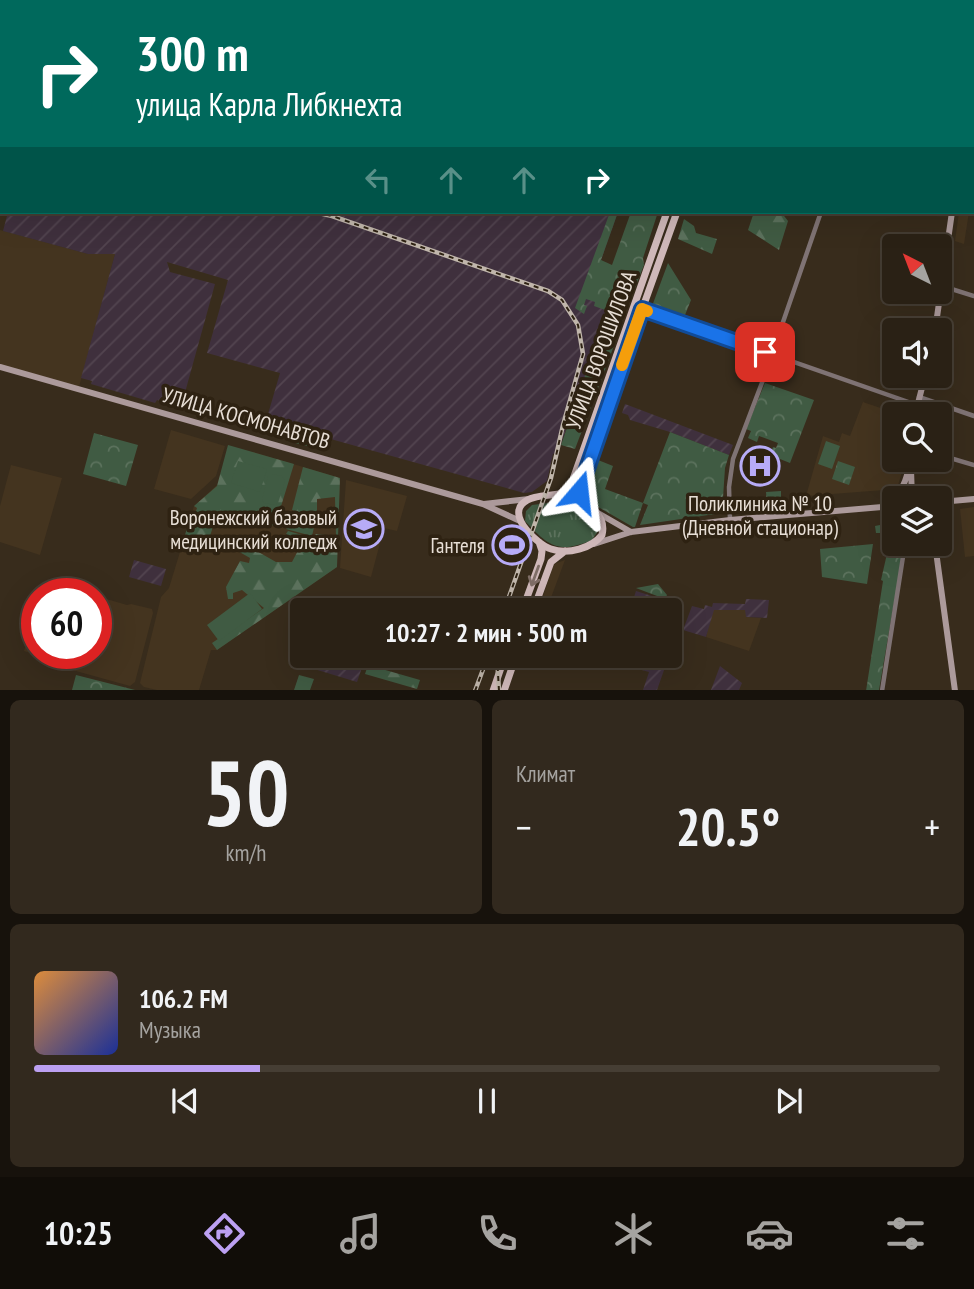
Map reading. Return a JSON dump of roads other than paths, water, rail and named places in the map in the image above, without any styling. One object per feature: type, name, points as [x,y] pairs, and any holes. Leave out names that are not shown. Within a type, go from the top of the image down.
[{"type":"main road","name":"УЛИЦА ВОРОШИЛОВА","points":[[559,494],[571,485],[666,214]]},
{"type":"main road","name":"УЛИЦА ВОРОШИЛОВА","points":[[583,503],[579,492],[580,483],[676,214]]},
{"type":"main road","points":[[559,494],[583,503],[602,519],[602,535],[592,545],[565,551],[551,550],[538,541],[520,521],[520,506],[531,498],[559,494]]},
{"type":"main road","points":[[527,598],[541,559],[542,551],[538,541]]},
{"type":"main road","points":[[538,598],[551,562],[565,551]]},
{"type":"main road","points":[[493,690],[501,668]]},
{"type":"main road","points":[[505,690],[512,668]]},
{"type":"street","points":[[730,520],[729,486],[733,459],[820,214]]},
{"type":"street","points":[[949,234],[952,214]]},
{"type":"street","points":[[952,289],[974,296]]},
{"type":"street","points":[[642,309],[908,402]]},
{"type":"street","name":"УЛИЦА КОСМОНАВТОВ","points":[[0,367],[482,504],[520,521]]},
{"type":"street","points":[[917,402],[921,388]]},
{"type":"street","points":[[918,397],[974,416]]},
{"type":"street","points":[[952,459],[974,465]]},
{"type":"street","points":[[874,507],[898,495],[908,472]]},
{"type":"street","name":"УЛИЦА КОСМОНАВТОВ","points":[[482,504],[531,498]]},
{"type":"street","points":[[952,501],[974,499]]},
{"type":"street","points":[[592,545],[631,532],[882,507]]},
{"type":"street","points":[[598,513],[631,532]]},
{"type":"street","points":[[882,690],[903,556]]},
{"type":"street","points":[[937,556],[956,690]]},
{"type":"railway","points":[[323,214],[548,291],[562,300],[578,325],[583,354],[551,478],[509,598]]},
{"type":"railway","points":[[475,690],[484,668]]},
{"type":"railway","points":[[498,668],[499,690]]},
{"type":"place","name":"Поликлиника № 10 (Дневной стационар)","points":[[760,466]]},
{"type":"place","name":"Воронежский базовый медицинский колледж","points":[[364,529]]},
{"type":"place","name":"Гантеля","points":[[512,545]]}]
